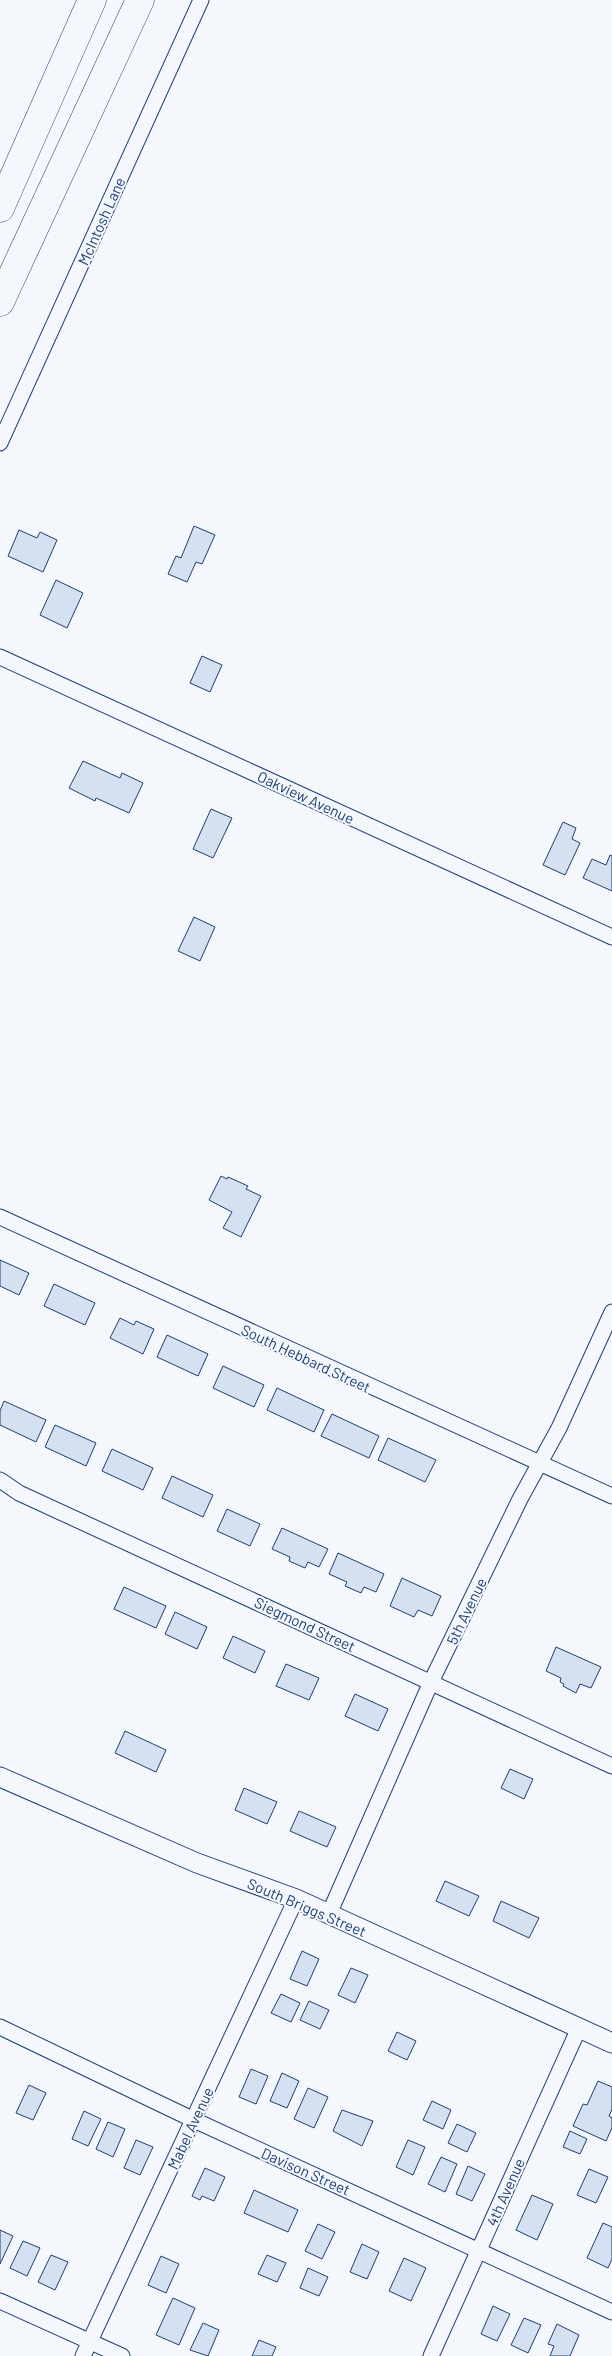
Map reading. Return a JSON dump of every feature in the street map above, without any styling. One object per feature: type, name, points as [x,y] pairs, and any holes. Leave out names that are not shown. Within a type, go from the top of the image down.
[{"type":"highway","points":[[0,208],[92,0]]},
{"type":"highway","points":[[0,302],[140,0]]},
{"type":"street","name":"McIntosh Lane","points":[[0,442],[201,0]]},
{"type":"street","name":"Oakview Avenue","points":[[0,657],[612,937]]},
{"type":"street","name":"South Hebbard Street","points":[[0,1217],[540,1465],[612,1496]]},
{"type":"street","name":"5th Avenue","points":[[328,1914],[431,1682],[520,1498],[540,1465],[612,1312]]},
{"type":"street","name":"Siegmond Street","points":[[0,1480],[19,1492],[612,1766]]},
{"type":"street","name":"South Briggs Street","points":[[0,1777],[197,1864],[296,1899],[612,2043]]},
{"type":"street","name":"Mabel Avenue","points":[[83,2356],[296,1899]]},
{"type":"street","name":"Davison Street","points":[[0,2027],[194,2120],[479,2249],[612,2312]]},
{"type":"street","name":"4th Avenue","points":[[431,2356],[579,2028]]},
{"type":"street","points":[[0,2301],[122,2356]]},
{"type":"building","points":[[194,526],[215,535],[202,564],[196,562],[187,582],[168,574],[176,556],[181,558]]},
{"type":"building","points":[[19,530],[37,538],[40,532],[57,540],[43,572],[8,556]]},
{"type":"building","points":[[56,580],[83,593],[67,628],[40,615]]},
{"type":"building","points":[[202,656],[222,665],[210,692],[190,683]]},
{"type":"building","points":[[83,761],[120,778],[122,773],[143,783],[129,813],[96,798],[95,801],[69,788]]},
{"type":"building","points":[[211,809],[232,818],[213,858],[193,849]]},
{"type":"building","points":[[563,822],[576,828],[572,839],[580,843],[565,875],[543,865]]},
{"type":"building","points":[[610,855],[612,856],[612,891],[583,878],[592,859],[606,865]]},
{"type":"building","points":[[194,917],[215,927],[200,961],[178,951]]},
{"type":"building","points":[[221,1176],[248,1186],[246,1189],[261,1196],[241,1237],[223,1228],[232,1212],[209,1200]]},
{"type":"building","points":[[0,1260],[29,1273],[19,1295],[0,1286]]},
{"type":"building","points":[[54,1284],[95,1303],[85,1325],[44,1306]]},
{"type":"building","points":[[120,1318],[134,1325],[136,1321],[154,1329],[143,1354],[110,1338]]},
{"type":"building","points":[[167,1335],[208,1354],[198,1376],[157,1357]]},
{"type":"building","points":[[223,1366],[264,1385],[254,1407],[213,1388]]},
{"type":"building","points":[[277,1388],[324,1410],[314,1432],[267,1410]]},
{"type":"building","points":[[4,1401],[46,1420],[36,1442],[0,1425],[0,1411]]},
{"type":"building","points":[[332,1414],[379,1436],[369,1458],[321,1436]]},
{"type":"building","points":[[55,1425],[96,1443],[86,1466],[45,1447]]},
{"type":"building","points":[[388,1438],[436,1460],[425,1482],[378,1460]]},
{"type":"building","points":[[112,1449],[153,1468],[143,1490],[102,1471]]},
{"type":"building","points":[[172,1476],[213,1495],[203,1517],[162,1498]]},
{"type":"building","points":[[227,1509],[260,1524],[250,1546],[217,1531]]},
{"type":"building","points":[[282,1528],[328,1549],[319,1567],[308,1562],[305,1568],[289,1561],[290,1557],[272,1549]]},
{"type":"building","points":[[338,1553],[384,1574],[376,1592],[364,1587],[361,1593],[345,1586],[347,1582],[329,1574]]},
{"type":"building","points":[[402,1578],[441,1596],[432,1616],[418,1610],[414,1617],[390,1606]]},
{"type":"building","points":[[124,1587],[166,1606],[156,1628],[114,1609]]},
{"type":"building","points":[[175,1612],[207,1627],[197,1649],[165,1634]]},
{"type":"building","points":[[233,1636],[265,1651],[255,1673],[223,1658]]},
{"type":"building","points":[[556,1647],[601,1667],[591,1688],[580,1684],[576,1693],[563,1686],[564,1684],[560,1682],[561,1678],[546,1671]]},
{"type":"building","points":[[286,1664],[319,1678],[309,1700],[276,1686]]},
{"type":"building","points":[[355,1694],[388,1709],[378,1731],[345,1716]]},
{"type":"building","points":[[125,1731],[166,1750],[156,1772],[115,1753]]},
{"type":"building","points":[[510,1769],[533,1779],[524,1799],[501,1788]]},
{"type":"building","points":[[244,1788],[277,1802],[267,1824],[235,1810]]},
{"type":"building","points":[[299,1811],[336,1827],[327,1847],[290,1831]]},
{"type":"building","points":[[445,1881],[479,1896],[469,1916],[436,1901]]},
{"type":"building","points":[[501,1901],[539,1918],[529,1938],[493,1921]]},
{"type":"building","points":[[302,1951],[319,1959],[307,1986],[290,1979]]},
{"type":"building","points":[[351,1968],[368,1975],[355,2003],[338,1995]]},
{"type":"building","points":[[281,1994],[300,2003],[291,2022],[271,2013]]},
{"type":"building","points":[[309,2001],[329,2010],[320,2029],[300,2020]]},
{"type":"building","points":[[397,2032],[416,2041],[407,2060],[388,2051]]},
{"type":"building","points":[[251,2069],[268,2076],[256,2104],[239,2097]]},
{"type":"building","points":[[282,2073],[299,2081],[287,2108],[270,2101]]},
{"type":"building","points":[[598,2081],[612,2087],[612,2109],[609,2116],[612,2118],[612,2128],[606,2141],[573,2126],[583,2104],[587,2105]]},
{"type":"building","points":[[29,2085],[46,2093],[33,2120],[16,2113]]},
{"type":"building","points":[[308,2088],[328,2097],[314,2128],[294,2119]]},
{"type":"building","points":[[432,2101],[451,2110],[443,2129],[423,2120]]},
{"type":"building","points":[[342,2110],[373,2121],[362,2146],[333,2131]]},
{"type":"building","points":[[84,2111],[101,2119],[88,2146],[72,2139]]},
{"type":"building","points":[[108,2122],[125,2129],[113,2157],[96,2149]]},
{"type":"building","points":[[457,2124],[476,2133],[467,2152],[448,2143]]},
{"type":"building","points":[[570,2131],[587,2139],[580,2154],[563,2147]]},
{"type":"building","points":[[136,2140],[153,2147],[140,2175],[124,2168]]},
{"type":"building","points":[[408,2140],[425,2147],[413,2175],[396,2167]]},
{"type":"building","points":[[441,2157],[457,2164],[445,2192],[428,2184]]},
{"type":"building","points":[[468,2166],[485,2174],[472,2201],[456,2194]]},
{"type":"building","points":[[205,2168],[225,2177],[214,2201],[202,2196],[200,2200],[192,2196]]},
{"type":"building","points":[[589,2169],[608,2177],[596,2203],[577,2195]]},
{"type":"building","points":[[254,2190],[298,2210],[288,2232],[244,2213]]},
{"type":"building","points":[[532,2195],[553,2204],[537,2240],[516,2230]]},
{"type":"building","points":[[603,2223],[612,2227],[612,2259],[608,2268],[587,2258]]},
{"type":"building","points":[[318,2224],[335,2232],[322,2259],[305,2251]]},
{"type":"building","points":[[0,2230],[13,2236],[0,2264]]},
{"type":"building","points":[[23,2241],[40,2248],[27,2276],[10,2268]]},
{"type":"building","points":[[362,2244],[379,2252],[367,2279],[350,2272]]},
{"type":"building","points":[[51,2255],[68,2262],[55,2290],[38,2282]]},
{"type":"building","points":[[267,2255],[286,2263],[277,2282],[258,2274]]},
{"type":"building","points":[[161,2256],[179,2264],[166,2293],[148,2285]]},
{"type":"building","points":[[404,2258],[426,2268],[411,2301],[389,2291]]},
{"type":"building","points":[[308,2268],[328,2277],[319,2296],[300,2288]]},
{"type":"building","points":[[173,2298],[195,2308],[179,2345],[156,2335]]},
{"type":"building","points":[[493,2306],[510,2314],[497,2341],[481,2334]]},
{"type":"building","points":[[524,2318],[541,2325],[528,2353],[511,2345]]},
{"type":"building","points":[[203,2323],[219,2330],[208,2356],[190,2350]]},
{"type":"building","points":[[557,2324],[579,2335],[570,2356],[550,2356],[554,2346],[548,2344]]},
{"type":"building","points":[[259,2340],[276,2347],[272,2356],[252,2356]]}]
